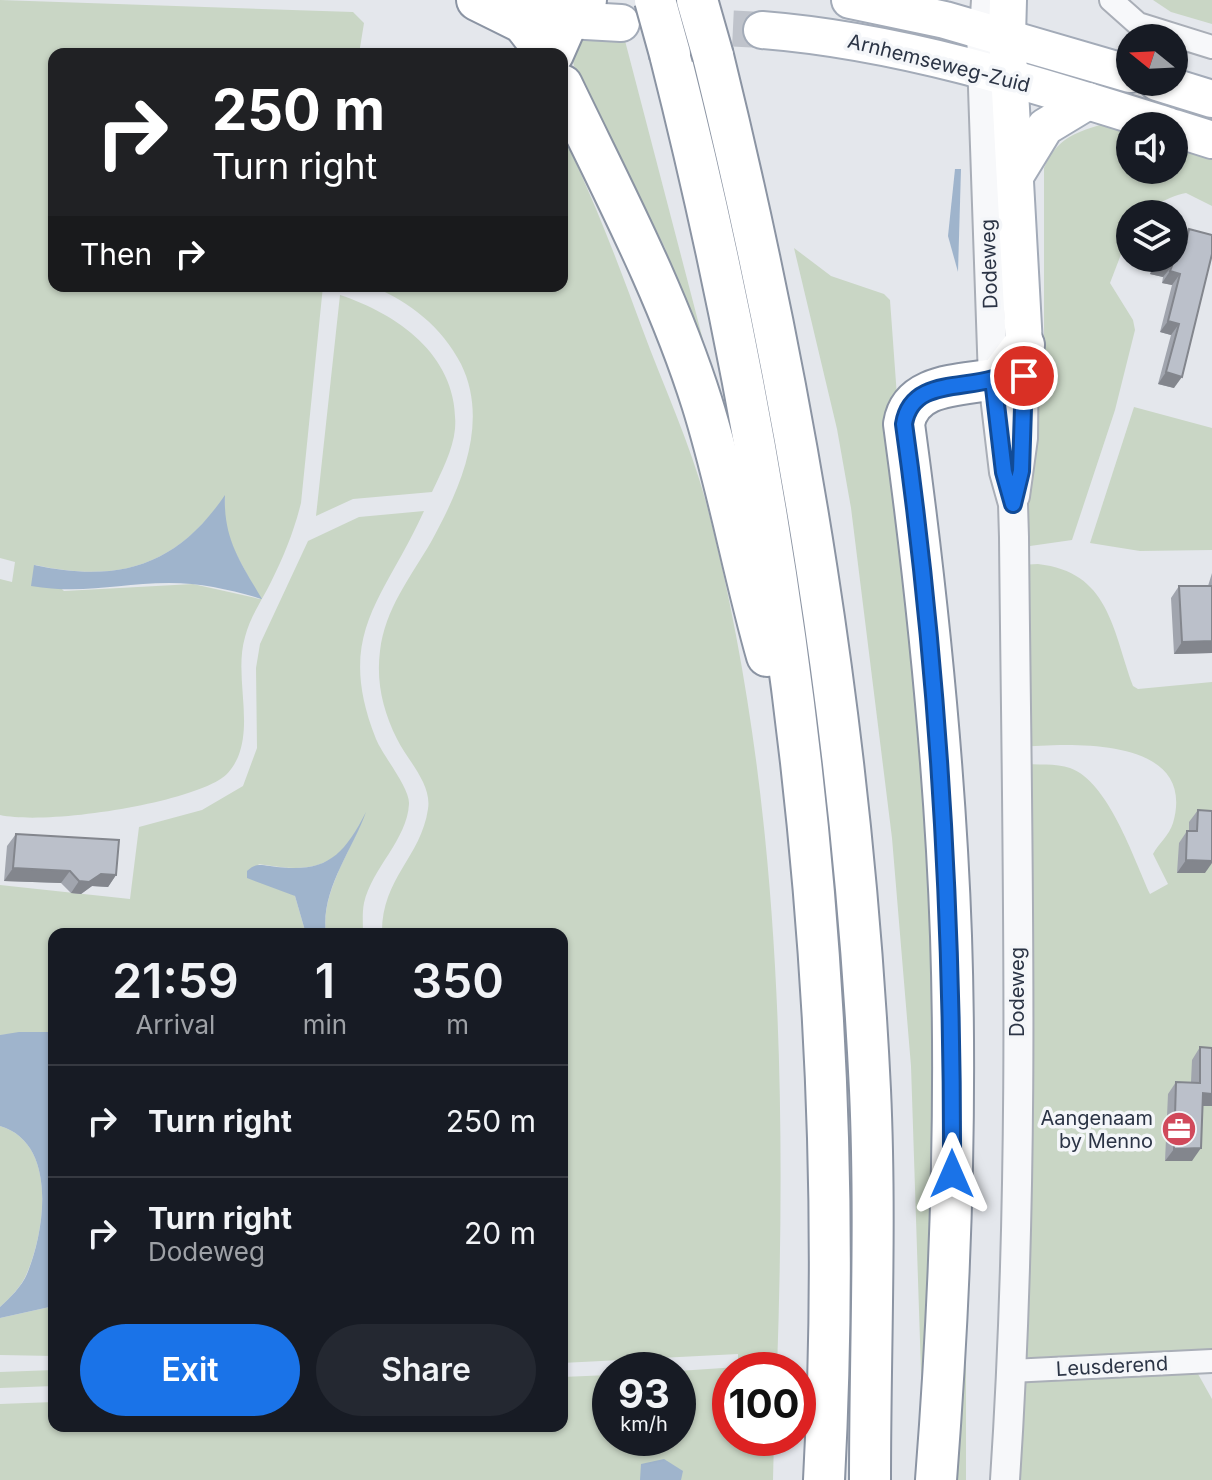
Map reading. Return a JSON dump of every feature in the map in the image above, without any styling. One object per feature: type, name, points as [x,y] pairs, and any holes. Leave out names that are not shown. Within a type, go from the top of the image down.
[{"type":"highway","points":[[480,0],[523,23],[542,48]]},
{"type":"highway","points":[[655,0],[711,215],[744,376],[777,565],[806,787],[827,1096],[828,1315],[824,1480]]},
{"type":"highway","points":[[697,0],[751,213],[788,387],[827,620],[847,778],[870,1093],[874,1322],[870,1475]]},
{"type":"highway","points":[[568,97],[644,255],[692,375],[733,511],[760,631],[806,787]]},
{"type":"highway","points":[[936,1480],[951,1236],[951,937],[920,546],[904,424],[911,405],[922,394],[1003,375],[1024,345]]},
{"type":"main road","points":[[480,0],[551,13],[563,19],[621,23]]},
{"type":"main road","name":"Arnhemseweg-Zuid","points":[[850,0],[990,22],[1116,68]]},
{"type":"main road","points":[[995,74],[990,22],[1008,0]]},
{"type":"main road","name":"Arnhemseweg-Zuid","points":[[762,30],[875,44],[995,74],[1123,112]]},
{"type":"main road","name":"Dodeweg","points":[[995,74],[1015,176],[1024,345]]},
{"type":"main road","name":"Arnhemseweg-Zuid","points":[[1188,92],[1212,99]]},
{"type":"main road","points":[[1015,176],[1045,127],[1101,105]]},
{"type":"main road","points":[[1188,132],[1212,140]]},
{"type":"street","points":[[1111,0],[1138,24],[1212,47]]},
{"type":"street","name":"Dodeweg","points":[[995,74],[993,379],[1004,472],[1013,504]]},
{"type":"street","name":"Dodeweg","points":[[1005,1480],[1012,1371],[1018,1163],[1013,504],[1023,438],[1024,345]]},
{"type":"street","name":"Leusderend","points":[[1012,1371],[1212,1361]]},
{"type":"green space","points":[[0,0],[353,12],[364,23],[360,48],[48,48],[48,292],[322,292],[301,503],[284,553],[245,637],[241,667],[244,728],[238,757],[228,773],[199,789],[144,805],[79,815],[0,815],[0,579],[12,582],[15,562],[0,558]],"holes":[[[225,497],[224,522],[234,550],[260,599],[193,584],[64,591],[35,565],[93,572],[142,564],[185,540],[206,521]]]},
{"type":"green space","points":[[1153,0],[1212,0],[1212,24],[1171,12]]},
{"type":"green space","points":[[623,33],[722,413],[665,248],[574,66],[571,51],[575,36]]},
{"type":"green space","points":[[1100,125],[1116,127],[1116,184],[1188,184],[1188,146],[1212,153],[1212,206],[1186,193],[1167,200],[1116,200],[1116,267],[1110,283],[1133,320],[1135,330],[1115,410],[1072,540],[1030,546],[1019,541],[1032,396],[1044,368],[1044,168],[1060,144]]},
{"type":"green space","points":[[568,147],[605,230],[700,480],[731,608],[750,716],[764,824],[778,1042],[781,1152],[777,1352],[712,1352],[712,1355],[696,1356],[696,1352],[592,1352],[592,1361],[568,1363],[568,928],[382,928],[388,897],[418,841],[428,800],[423,782],[388,718],[380,685],[380,651],[393,608],[452,500],[468,455],[472,432],[473,409],[461,364],[435,327],[412,308],[384,292],[568,292]]},
{"type":"green space","points":[[794,248],[831,276],[884,294],[890,300],[944,1046],[922,1402],[911,1066],[892,838],[851,508],[837,429]]},
{"type":"green space","points":[[340,295],[384,314],[422,343],[448,381],[454,404],[455,429],[449,453],[432,492],[353,499],[316,516]]},
{"type":"green space","points":[[1134,407],[1212,428],[1212,550],[1140,551],[1090,543]]},
{"type":"green space","points":[[424,511],[380,594],[362,644],[360,671],[364,702],[376,739],[405,789],[409,804],[402,830],[368,890],[363,907],[363,928],[326,928],[325,921],[330,895],[357,832],[336,855],[314,866],[288,868],[258,864],[295,896],[304,928],[48,928],[48,1032],[0,1035],[0,885],[130,899],[139,827],[202,810],[243,786],[257,748],[256,668],[260,644],[308,541],[359,517]]},
{"type":"green space","points":[[1038,564],[1062,569],[1080,578],[1094,591],[1112,624],[1133,686],[1138,689],[1212,682],[1212,1349],[1018,1358],[1020,764],[1070,768],[1096,788],[1128,842],[1150,894],[1168,884],[1153,854],[1173,823],[1176,795],[1167,774],[1149,760],[1125,751],[1097,746],[1020,747],[1019,565]]},
{"type":"green space","points":[[0,1126],[19,1135],[31,1150],[39,1169],[42,1213],[39,1235],[27,1273],[12,1296],[0,1307]]},
{"type":"green space","points":[[48,1307],[48,1356],[0,1355],[0,1318]]},
{"type":"green space","points":[[966,1337],[966,1480],[957,1480]]},
{"type":"green space","points":[[712,1369],[712,1456],[774,1456],[773,1480],[0,1480],[0,1404],[48,1402],[48,1432],[568,1432],[568,1377],[592,1376],[592,1456],[696,1456],[696,1370]]},
{"type":"green space","points":[[48,1370],[48,1386],[0,1388],[0,1372]]},
{"type":"green space","points":[[1198,1374],[1212,1399],[1212,1480],[1016,1480],[1018,1381]]},
{"type":"water","points":[[955,169],[961,169],[958,272],[948,236]]},
{"type":"water","points":[[225,495],[230,538],[262,599],[181,583],[68,589],[31,586],[34,565],[92,572],[118,570],[165,554],[186,539]]},
{"type":"water","points":[[366,812],[332,887],[326,928],[304,928],[295,896],[247,878],[247,871],[255,866],[304,868],[329,860],[357,828]]},
{"type":"water","points":[[48,1032],[48,1307],[0,1318],[0,1307],[19,1287],[33,1256],[42,1213],[42,1190],[39,1169],[31,1150],[19,1135],[0,1126],[0,1035]]},
{"type":"water","points":[[664,1459],[683,1471],[681,1480],[640,1480],[641,1464]]},
{"type":"building","points":[[1189,229],[1212,235],[1212,254],[1182,377],[1166,372],[1179,324],[1168,321],[1180,274],[1173,272],[1188,272]]},
{"type":"building","points":[[1179,586],[1212,586],[1212,641],[1182,642]]},
{"type":"building","points":[[1198,810],[1212,811],[1212,861],[1186,860],[1187,831],[1197,831]]},
{"type":"building","points":[[16,834],[119,840],[116,875],[101,874],[89,882],[79,881],[70,871],[13,868]]},
{"type":"building","points":[[1200,1047],[1212,1048],[1212,1094],[1203,1093],[1201,1148],[1174,1149],[1176,1082],[1200,1083]]},
{"type":"tunnel","points":[[679,26],[762,30]]},
{"type":"place","name":"Aangenaam by Menno","points":[[1179,1129]]},
{"type":"route","points":[[952,1174],[951,937],[946,848],[920,546],[904,424],[911,405],[922,394],[993,379],[1004,472],[1013,504],[1021,471],[1024,376]]}]
